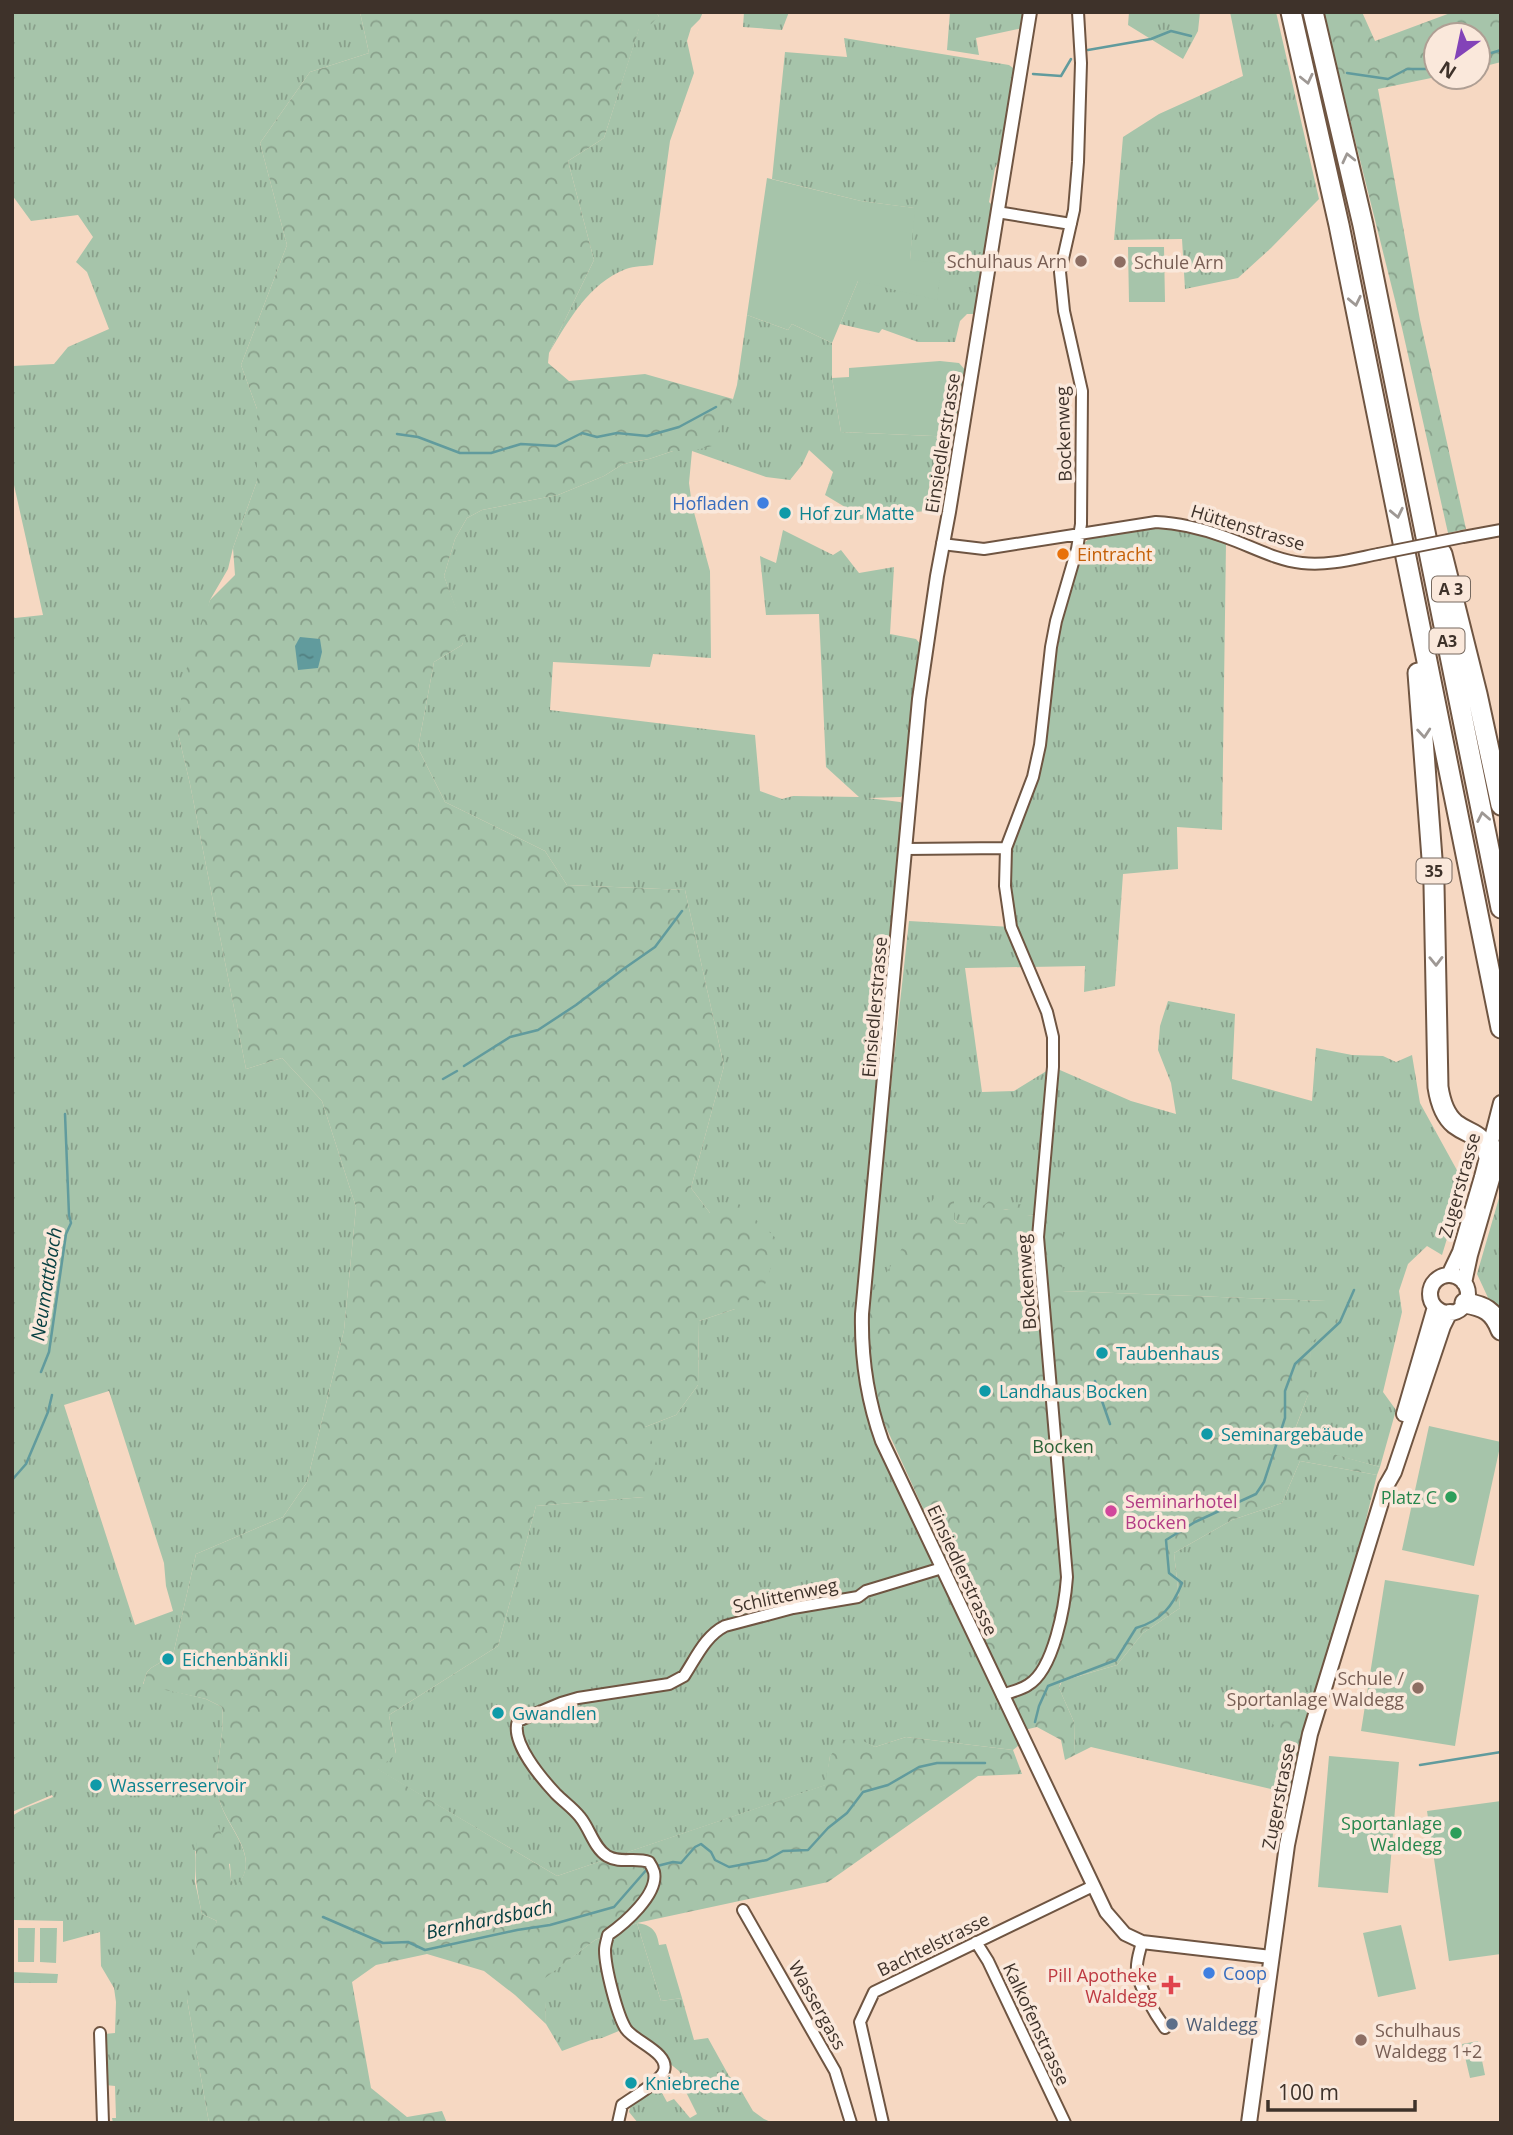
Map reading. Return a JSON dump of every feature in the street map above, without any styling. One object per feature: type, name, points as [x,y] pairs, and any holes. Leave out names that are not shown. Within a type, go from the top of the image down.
[{"type":"highway","name":"A3","points":[[1292,12],[1331,187],[1501,1028]]},
{"type":"highway","name":"A3","points":[[1313,12],[1360,211],[1501,908]]},
{"type":"highway","name":"A 3","points":[[1394,374],[1477,694],[1501,805]]},
{"type":"highway","name":"35","points":[[1409,568],[1432,832],[1438,1087],[1449,1117],[1494,1151]]},
{"type":"highway","points":[[1457,1308],[1480,1306],[1489,1310],[1501,1330]]},
{"type":"main road","name":"Zugerstrasse","points":[[1249,2123],[1287,1845],[1310,1734],[1386,1486],[1394,1472],[1443,1326],[1467,1295],[1464,1283],[1494,1151],[1501,1103]]},
{"type":"main road","name":"Zugerstrasse","points":[[1386,1486],[1387,1470],[1435,1307],[1430,1297],[1431,1286],[1438,1278],[1449,1275],[1460,1252],[1494,1151]]},
{"type":"main road","points":[[1449,1275],[1458,1277],[1464,1283]]},
{"type":"main road","points":[[1435,1307],[1445,1312],[1457,1308]]},
{"type":"street","name":"Einsiedlerstrasse","points":[[1030,12],[919,699],[862,1314],[865,1379],[882,1441],[1106,1912],[1119,1928],[1133,1939],[1142,1942],[1271,1957]]},
{"type":"street","name":"Bockenweg","points":[[1002,1695],[1029,1685],[1046,1665],[1066,1594],[1067,1577],[1038,1237],[1053,1067],[1053,1037],[1047,1012],[1011,927],[1004,886],[1006,848],[1034,777],[1051,647],[1080,534],[1083,486],[1082,391],[1060,286],[1078,162],[1081,63],[1078,12]]},
{"type":"street","points":[[997,212],[1071,224]]},
{"type":"street","name":"Hüttenstrasse","points":[[942,544],[984,549],[1147,523],[1170,523],[1225,537],[1268,554],[1301,563],[1334,563],[1501,530]]},
{"type":"street","points":[[906,849],[1006,848]]},
{"type":"street","name":"Schlittenweg","points":[[618,2123],[622,2105],[657,2080],[665,2065],[662,2057],[626,2028],[606,1964],[605,1947],[608,1935],[642,1906],[654,1882],[654,1873],[649,1862],[640,1859],[618,1861],[600,1850],[580,1816],[540,1775],[519,1742],[515,1729],[518,1721],[561,1703],[589,1696],[678,1681],[708,1638],[725,1626],[793,1608],[858,1597],[866,1591],[942,1568]]},
{"type":"street","name":"Bachtelstrasse","points":[[883,2123],[860,2022],[874,1992],[1093,1886]]},
{"type":"street","name":"Wassergass","points":[[743,1910],[835,2071],[851,2123]]},
{"type":"street","name":"Kalkofenstrasse","points":[[976,1942],[988,1961],[1065,2123]]},
{"type":"street","points":[[1142,1942],[1136,1967],[1137,1975],[1164,2028]]},
{"type":"street","points":[[100,2033],[103,2123]]},
{"type":"green space","points":[[12,12],[360,12],[369,53],[310,72],[260,143],[287,245],[241,365],[257,409],[257,481],[228,569],[210,600],[178,733],[246,1069],[282,1058],[322,1101],[356,1207],[344,1330],[307,1482],[283,1517],[196,1554],[173,1655],[151,1668],[143,1684],[206,1699],[222,1707],[217,1788],[223,1810],[245,1855],[243,1877],[235,1888],[230,1864],[195,1851],[195,1882],[202,1914],[217,1921],[187,1999],[209,2123],[113,2123],[112,2118],[116,2118],[115,2086],[105,2085],[104,2034],[115,2033],[116,2002],[114,1988],[101,1966],[100,1932],[63,1942],[63,1921],[14,1920],[13,1972],[58,1974],[57,1983],[12,1983],[12,1816],[53,1797],[52,1795],[12,1812],[12,616],[43,615],[12,476],[12,366],[54,364],[68,347],[109,329],[87,272],[76,262],[93,237],[78,215],[31,221],[12,195]],"holes":[[[109,1391],[164,1563],[166,1586],[173,1611],[135,1625],[64,1405]]]},
{"type":"green space","points":[[360,12],[656,12],[659,16],[651,24],[639,29],[604,138],[568,161],[594,260],[549,353],[548,363],[569,381],[645,374],[733,399],[712,446],[692,451],[673,451],[623,464],[604,476],[558,495],[482,510],[467,518],[455,539],[444,576],[466,635],[462,645],[434,662],[418,748],[445,802],[545,851],[567,885],[685,890],[724,1066],[691,1188],[710,1213],[739,1204],[780,1242],[763,1290],[735,1309],[699,1321],[698,1385],[676,1415],[645,1427],[658,1455],[644,1497],[536,1506],[498,1646],[389,1715],[396,1754],[378,1769],[557,1876],[825,1785],[830,1756],[843,1740],[859,1739],[875,1747],[906,1737],[1013,1750],[1022,1774],[978,1776],[828,1882],[637,1923],[595,1940],[545,1978],[546,2024],[484,1971],[427,1954],[376,1965],[352,1982],[371,2088],[407,2117],[442,2111],[447,2123],[209,2123],[187,1999],[188,1981],[199,1937],[212,1931],[217,1921],[202,1914],[195,1863],[199,1832],[207,1827],[218,1826],[227,1848],[231,1879],[235,1887],[243,1876],[245,1854],[223,1810],[217,1788],[222,1707],[206,1699],[143,1685],[151,1668],[173,1655],[196,1554],[283,1517],[307,1482],[344,1330],[356,1207],[322,1101],[282,1058],[246,1069],[178,733],[183,679],[210,600],[235,575],[233,548],[257,481],[257,409],[241,365],[287,245],[260,143],[310,72],[369,53]]},
{"type":"green space","points":[[656,12],[703,12],[691,28],[687,41],[694,73],[670,141],[653,265],[626,269],[590,293],[549,353],[594,260],[568,161],[604,138],[639,28],[659,16]]},
{"type":"green space","points":[[744,12],[789,12],[782,30],[743,27]]},
{"type":"green space","points":[[950,12],[1027,12],[1023,28],[976,38],[979,55],[947,50]]},
{"type":"green space","points":[[1129,12],[1200,12],[1198,31],[1183,59],[1128,25]]},
{"type":"green space","points":[[1230,12],[1276,12],[1319,199],[1238,278],[1185,289],[1182,239],[1114,240],[1123,137],[1159,114],[1243,76]]},
{"type":"green space","points":[[1323,12],[1362,12],[1375,41],[1422,24],[1422,80],[1378,89],[1420,320],[1466,529],[1448,533],[1402,328]]},
{"type":"green space","points":[[1453,12],[1501,12],[1501,62],[1492,64],[1492,21],[1429,21]]},
{"type":"green space","points":[[844,38],[1009,65],[1013,68],[1001,157],[995,168],[989,202],[993,206],[976,314],[967,314],[960,321],[955,342],[918,342],[882,329],[879,333],[840,324],[858,281],[910,260],[914,208],[861,201],[772,179],[785,52],[847,57]]},
{"type":"green space","points":[[767,178],[861,201],[915,208],[910,260],[942,263],[937,300],[858,281],[832,343],[792,324],[788,330],[747,315]]},
{"type":"green space","points":[[1128,247],[1164,247],[1165,302],[1129,302]]},
{"type":"green space","points":[[747,315],[788,330],[792,324],[832,343],[832,378],[841,432],[956,437],[951,475],[930,483],[925,511],[851,520],[845,507],[825,495],[833,472],[809,450],[802,465],[790,480],[766,477],[692,451],[733,399]]},
{"type":"green space","points":[[940,361],[959,363],[966,371],[956,437],[841,432],[832,378],[849,377],[849,368]]},
{"type":"green space","points":[[673,451],[692,451],[689,483],[692,505],[710,571],[711,658],[653,654],[650,667],[553,662],[550,710],[755,735],[760,791],[782,799],[793,796],[859,797],[826,767],[819,614],[766,615],[760,556],[776,563],[783,530],[833,555],[841,550],[859,573],[894,567],[890,634],[916,639],[923,647],[906,792],[901,797],[868,798],[905,805],[867,1264],[863,1393],[1024,1741],[1013,1750],[906,1737],[875,1747],[859,1740],[830,1756],[826,1785],[557,1876],[377,1769],[396,1753],[389,1715],[498,1646],[536,1506],[644,1497],[645,1427],[676,1415],[698,1385],[699,1321],[735,1309],[710,1213],[691,1188],[724,1066],[685,890],[567,885],[545,851],[445,802],[418,748],[434,662],[462,645],[465,635],[444,576],[455,539],[467,518],[482,510],[558,495],[604,476],[623,464]]},
{"type":"green space","points":[[1153,529],[1179,530],[1226,543],[1222,830],[1177,827],[1178,869],[1123,874],[1115,986],[1084,992],[1085,966],[965,968],[982,1092],[1014,1091],[1053,1067],[1131,1101],[1176,1114],[1171,1083],[1158,1050],[1160,1026],[1168,1001],[1235,1014],[1232,1079],[1312,1101],[1316,1048],[1352,1055],[1383,1056],[1396,1062],[1412,1055],[1420,1103],[1464,1183],[1442,1255],[1427,1246],[1408,1264],[1399,1291],[1402,1312],[1383,1392],[1396,1410],[1380,1467],[1290,1443],[1308,1395],[1311,1341],[1326,1301],[1062,1291],[1040,1216],[1026,1215],[1026,1206],[1003,1209],[966,1224],[954,1220],[867,1303],[909,921],[1011,927],[1014,924],[1008,887],[1011,847],[1027,807],[1060,618],[1083,544],[1089,539]]},
{"type":"green space","points":[[1501,1191],[1501,1313],[1490,1302],[1477,1274]]},
{"type":"green space","name":"Bocken","points":[[938,1192],[954,1201],[954,1220],[957,1223],[966,1224],[969,1217],[989,1201],[1009,1210],[1014,1203],[1027,1206],[1027,1215],[1040,1216],[1063,1225],[1062,1291],[1326,1301],[1337,1326],[1311,1342],[1310,1390],[1290,1442],[1380,1467],[1377,1475],[1300,1461],[1282,1503],[1232,1520],[1174,1553],[1180,1608],[1143,1633],[1117,1665],[1061,1681],[1059,1688],[1074,1722],[1075,1755],[1065,1760],[1061,1740],[1037,1727],[1024,1730],[870,1392],[867,1303]]},
{"type":"green space","name":"Platz C","points":[[1429,1426],[1501,1442],[1474,1566],[1402,1550]]},
{"type":"green space","points":[[1300,1461],[1377,1475],[1323,1694],[1294,1747],[1280,1791],[1091,1747],[1075,1755],[1074,1722],[1059,1688],[1062,1681],[1117,1665],[1143,1633],[1180,1608],[1174,1553],[1232,1520],[1282,1503]]},
{"type":"green space","points":[[1385,1580],[1479,1595],[1455,1746],[1361,1731]]},
{"type":"green space","points":[[1323,1694],[1301,1796],[1280,1791],[1294,1747],[1272,1723]]},
{"type":"green space","points":[[1329,1756],[1399,1762],[1388,1893],[1318,1887]]},
{"type":"green space","points":[[1501,1801],[1501,1954],[1449,1961],[1427,1811]]},
{"type":"green space","points":[[637,1923],[661,2001],[682,1998],[694,2040],[708,2038],[753,2111],[773,2123],[638,2123],[629,2112],[631,2107],[657,2084],[667,2102],[674,2099],[690,2118],[697,2114],[686,2092],[690,2090],[679,2071],[626,2028],[562,2051],[546,2024],[544,1978],[595,1940]]},
{"type":"green space","points":[[637,1923],[653,1929],[659,1945],[666,1944],[682,1998],[661,2001]]},
{"type":"green space","points":[[1401,1925],[1416,1989],[1378,1997],[1363,1933]]},
{"type":"green space","points":[[18,1928],[35,1928],[34,1962],[18,1962]]},
{"type":"green space","points":[[40,1928],[57,1928],[56,1963],[40,1962]]},
{"type":"green space","points":[[1478,2041],[1485,2075],[1470,2078],[1462,2044]]},
{"type":"water","points":[[300,637],[320,639],[322,652],[318,668],[298,670],[295,646]]},
{"type":"waterway","points":[[1088,50],[1151,39],[1171,31],[1191,36]]},
{"type":"waterway","points":[[1492,53],[1501,50]]},
{"type":"waterway","points":[[1033,74],[1061,76],[1071,59]]},
{"type":"waterway","points":[[1347,73],[1388,79],[1407,69],[1422,69]]},
{"type":"waterway","points":[[397,434],[418,437],[460,453],[491,453],[521,444],[556,446],[582,433],[597,437],[617,433],[647,436],[679,427],[716,407]]},
{"type":"waterway","points":[[464,1066],[510,1037],[538,1030],[576,1005],[655,947],[682,911]]},
{"type":"waterway","points":[[443,1079],[457,1071]]},
{"type":"waterway","name":"Neumattbach","points":[[41,1372],[49,1352],[66,1234],[71,1223],[65,1114]]},
{"type":"waterway","points":[[1035,1722],[1048,1686],[1116,1660],[1136,1628],[1159,1617],[1170,1606],[1182,1583],[1169,1573],[1166,1540],[1195,1522],[1256,1494],[1264,1482],[1285,1418],[1285,1391],[1295,1364],[1340,1322],[1354,1290]]},
{"type":"waterway","points":[[1095,1381],[1110,1424]]},
{"type":"waterway","name":"Neumattbach","points":[[12,1480],[26,1464],[48,1412],[52,1395]]},
{"type":"waterway","points":[[1420,1765],[1501,1752]]},
{"type":"waterway","name":"Bernhardsbach","points":[[657,1866],[681,1863],[701,1844],[711,1852],[715,1860],[729,1867],[767,1860],[783,1851],[808,1850],[828,1828],[847,1813],[863,1792],[888,1785],[919,1767],[937,1763],[985,1763]]},
{"type":"waterway","name":"Bernhardsbach","points":[[323,1917],[383,1943],[408,1942],[425,1950],[550,1925],[614,1907],[648,1868]]},
{"type":"place","name":"Schulhaus Arn","points":[[1081,261]]},
{"type":"place","name":"Schule Arn","points":[[1120,262]]},
{"type":"place","name":"Hofladen","points":[[763,503]]},
{"type":"place","name":"Hof zur Matte","points":[[785,513]]},
{"type":"place","name":"Eintracht","points":[[1063,554]]},
{"type":"place","name":"Taubenhaus","points":[[1102,1353]]},
{"type":"place","name":"Landhaus Bocken","points":[[985,1391]]},
{"type":"place","name":"Seminargebäude","points":[[1207,1434]]},
{"type":"place","name":"Platz C","points":[[1451,1497]]},
{"type":"place","name":"Seminarhotel Bocken","points":[[1111,1511]]},
{"type":"place","name":"Eichenbänkli","points":[[168,1659]]},
{"type":"place","name":"Schule / Sportanlage Waldegg","points":[[1418,1688]]},
{"type":"place","name":"Gwandlen","points":[[498,1713]]},
{"type":"place","name":"Wasserreservoir","points":[[96,1785]]},
{"type":"place","name":"Sportanlage Waldegg","points":[[1456,1833]]},
{"type":"place","name":"Coop","points":[[1209,1973]]},
{"type":"place","name":"Pill Apotheke Waldegg","points":[[1171,1985]]},
{"type":"place","name":"Waldegg","points":[[1172,2024]]},
{"type":"place","name":"Schulhaus Waldegg 1+2","points":[[1361,2040]]},
{"type":"place","name":"Kniebreche","points":[[631,2083]]}]
